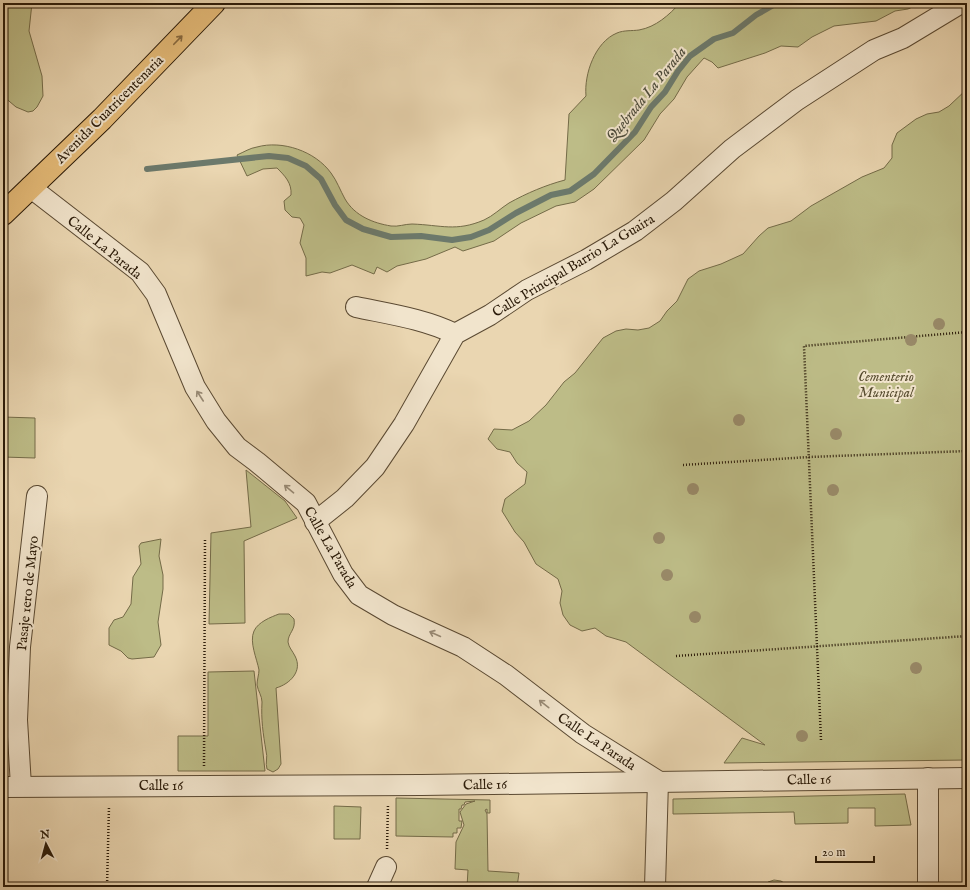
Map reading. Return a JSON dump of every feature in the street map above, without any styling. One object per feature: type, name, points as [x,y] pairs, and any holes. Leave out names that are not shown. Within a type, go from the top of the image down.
[{"type":"highway","name":"Avenida Cuatricentenaria","points":[[3,214],[102,119],[214,3]]},
{"type":"street","name":"Calle Principal Barrio La Guaira","points":[[455,334],[490,315],[527,290],[586,260],[634,231],[674,201],[732,149],[797,100],[874,50],[903,38],[961,3]]},
{"type":"street","name":"Calle La Parada","points":[[30,187],[140,272],[156,294],[195,387],[216,420],[237,447],[258,462],[306,503],[343,574],[359,595],[393,615],[463,647],[506,675],[583,734],[658,781]]},
{"type":"street","points":[[315,522],[346,498],[375,467],[404,424],[455,334],[444,329],[410,319],[356,307]]},
{"type":"street","name":"Pasaje 1ero de Mayo","points":[[12,786],[20,647],[37,496]]},
{"type":"street","points":[[928,778],[928,887]]},
{"type":"street","name":"Calle 16","points":[[12,786],[388,785],[967,778]]},
{"type":"street","points":[[655,887],[658,781]]},
{"type":"street","points":[[377,887],[386,867]]},
{"type":"path","points":[[821,740],[804,346],[967,332]]},
{"type":"path","points":[[683,465],[809,456],[967,451]]},
{"type":"path","points":[[204,785],[205,538]]},
{"type":"path","points":[[676,656],[967,636]]},
{"type":"path","points":[[386,867],[388,785]]},
{"type":"path","points":[[107,887],[110,786]]},
{"type":"green space","points":[[3,3],[32,3],[29,31],[42,76],[43,96],[33,111],[28,112],[16,107],[3,96]]},
{"type":"green space","points":[[680,3],[921,3],[908,9],[895,11],[876,21],[834,26],[812,37],[798,47],[781,46],[765,53],[718,68],[712,62],[704,58],[687,77],[674,99],[660,114],[644,140],[594,189],[575,202],[556,206],[521,223],[494,241],[463,251],[455,247],[426,259],[397,266],[387,272],[377,267],[374,274],[352,265],[330,273],[322,272],[306,276],[306,258],[300,243],[304,225],[300,218],[292,217],[285,210],[284,201],[291,195],[287,180],[277,168],[263,169],[247,176],[237,155],[252,148],[267,145],[287,146],[307,153],[324,165],[331,173],[345,199],[354,210],[371,221],[384,225],[394,226],[412,224],[457,227],[474,224],[484,220],[509,203],[523,196],[565,180],[569,114],[586,96],[589,69],[597,51],[609,37],[617,33],[639,30],[651,26],[667,16]]},
{"type":"green space","name":"Cementerio Municipal","points":[[967,89],[967,760],[724,763],[742,738],[765,745],[626,642],[606,636],[595,628],[582,631],[570,625],[563,615],[560,603],[562,591],[558,579],[536,564],[524,542],[515,532],[502,511],[505,499],[525,484],[527,472],[517,463],[510,452],[497,449],[488,439],[494,429],[512,430],[529,421],[546,405],[564,382],[575,373],[603,338],[616,331],[649,328],[660,321],[677,301],[688,279],[699,271],[721,264],[743,254],[768,228],[791,221],[811,206],[862,177],[884,168],[892,158],[892,145],[897,133],[916,119],[927,114],[939,112],[949,106]]},
{"type":"green space","points":[[3,417],[35,418],[35,458],[3,457]]},
{"type":"green space","points":[[246,470],[285,501],[297,518],[244,541],[245,623],[209,624],[211,533],[251,527]]},
{"type":"green space","points":[[161,539],[159,556],[163,575],[163,589],[158,622],[161,645],[154,657],[128,658],[121,651],[109,645],[109,628],[114,620],[123,617],[131,604],[133,577],[141,564],[139,546],[141,543]]},
{"type":"green space","points":[[279,614],[289,614],[294,619],[294,626],[288,642],[295,656],[297,667],[294,676],[290,680],[276,688],[281,764],[278,769],[273,772],[266,767],[267,753],[262,721],[262,700],[257,685],[259,670],[252,640],[254,631],[258,625]]},
{"type":"green space","points":[[254,671],[265,771],[178,771],[178,736],[208,736],[208,672]]},
{"type":"green space","points":[[905,794],[911,825],[875,826],[875,808],[848,808],[848,823],[795,824],[794,812],[673,814],[673,799]]},
{"type":"green space","points":[[396,798],[490,800],[490,813],[487,813],[487,809],[485,810],[487,814],[488,871],[519,873],[517,887],[467,887],[468,870],[455,869],[456,842],[464,825],[460,812],[466,804],[475,801],[465,802],[461,809],[459,809],[459,821],[462,821],[461,828],[457,828],[457,833],[453,833],[453,837],[396,836]]},
{"type":"green space","points":[[334,806],[361,807],[360,839],[334,839]]},
{"type":"green space","points":[[774,880],[781,881],[790,887],[765,887],[768,882]]},
{"type":"waterway","name":"Quebrada La Parada","points":[[147,169],[269,156],[288,158],[306,166],[321,179],[335,205],[346,220],[363,229],[391,237],[421,236],[452,240],[471,237],[489,230],[516,213],[551,195],[570,191],[594,174],[635,132],[651,107],[665,92],[678,71],[690,56],[714,39],[733,33],[756,15],[777,3]]}]
